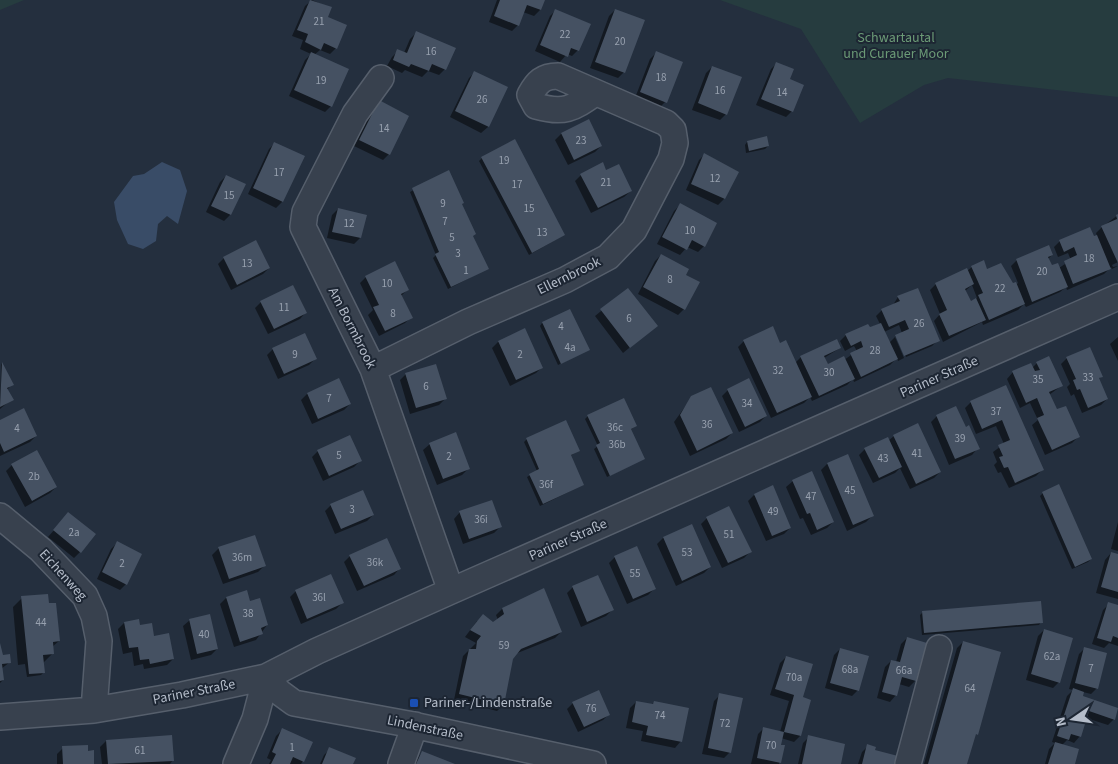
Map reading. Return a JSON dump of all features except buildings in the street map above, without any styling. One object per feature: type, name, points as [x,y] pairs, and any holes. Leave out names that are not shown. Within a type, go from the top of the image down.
[{"type":"street","name":"Am Bormbrook","points":[[381,78],[354,114],[304,212],[303,227],[373,369],[451,591]]},
{"type":"street","name":"Ellernbrook","points":[[373,369],[468,322],[565,280],[608,257],[634,230],[671,158],[675,143],[673,130],[666,124],[595,93]]},
{"type":"street","name":"Pariner Straße","points":[[0,717],[94,710],[182,695],[266,677],[317,651],[451,591],[1118,298]]},
{"type":"street","name":"Eichenweg","points":[[0,516],[41,550],[85,596],[94,616],[99,641],[94,710]]},
{"type":"street","points":[[908,764],[939,648]]},
{"type":"street","name":"Lindenstraße","points":[[266,677],[279,692],[294,703],[415,725],[593,764]]},
{"type":"street","points":[[236,764],[255,719],[266,677]]},
{"type":"street","points":[[401,764],[415,725]]},
{"type":"green space","points":[[0,0],[24,0],[0,10]]},
{"type":"green space","name":"Schwartautal und Curauer Moor","points":[[720,0],[1118,0],[1118,97],[948,78],[924,85],[860,123],[801,29]]},
{"type":"water","points":[[162,162],[180,170],[187,191],[178,224],[167,216],[158,224],[156,241],[143,249],[128,244],[117,220],[114,202],[133,176],[144,174]]},
{"type":"place","name":"Pariner-/Lindenstraße","points":[[414,703]]}]
